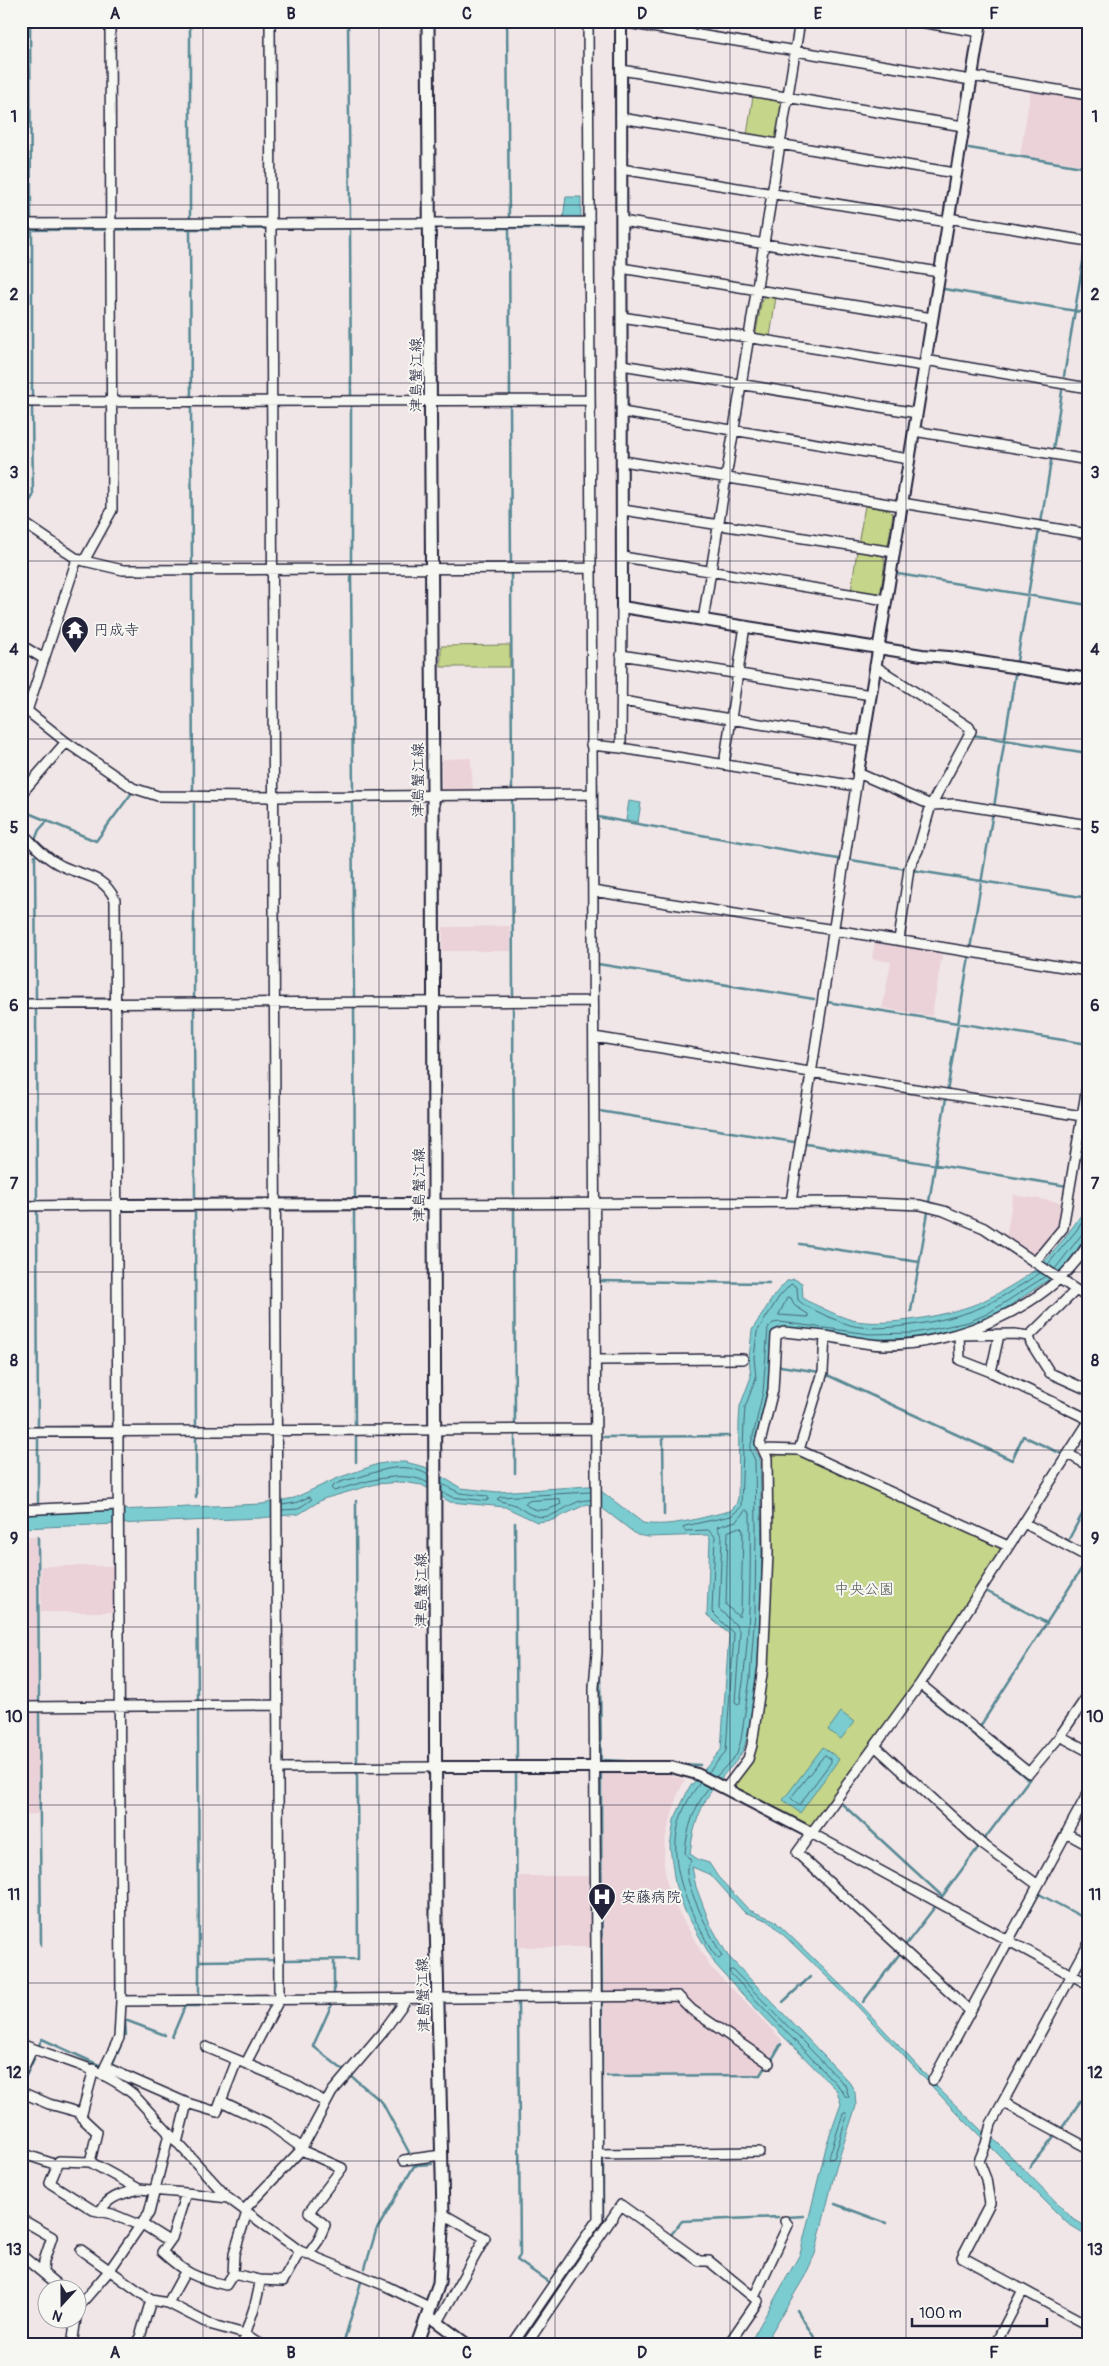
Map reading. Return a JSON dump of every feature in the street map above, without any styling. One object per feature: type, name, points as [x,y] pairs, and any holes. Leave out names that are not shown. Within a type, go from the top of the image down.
[{"type":"main road","name":"津島蟹江線","points":[[417,2345],[432,2315],[439,2283],[443,2214],[436,1922],[434,795],[428,21]]},
{"type":"street","points":[[110,21],[112,510],[80,560],[24,708],[66,742],[133,788],[158,796],[273,797],[592,794]]},
{"type":"street","points":[[21,2044],[94,2069],[104,2070],[187,2103],[217,2112],[241,2061],[279,2000],[270,21]]},
{"type":"street","points":[[512,2345],[598,2219],[596,1998],[599,1767],[595,1507],[594,1204],[597,1038],[593,1001],[596,892],[592,794],[594,745],[590,568],[588,21]]},
{"type":"street","points":[[703,620],[800,21]]},
{"type":"street","points":[[914,21],[980,32]]},
{"type":"street","points":[[791,1202],[875,666],[981,21]]},
{"type":"street","points":[[621,748],[623,461],[621,22],[972,78],[1088,94]]},
{"type":"street","points":[[621,70],[963,126]]},
{"type":"street","points":[[621,118],[956,173]]},
{"type":"street","points":[[621,169],[772,195],[1088,241]]},
{"type":"street","points":[[622,221],[940,272]]},
{"type":"street","points":[[21,224],[112,228],[588,222]]},
{"type":"street","points":[[621,268],[932,318]]},
{"type":"street","points":[[622,317],[749,338],[1088,388]]},
{"type":"street","points":[[622,365],[916,413]]},
{"type":"street","points":[[21,402],[590,400]]},
{"type":"street","points":[[622,412],[909,459]]},
{"type":"street","points":[[914,431],[1088,460]]},
{"type":"street","points":[[623,461],[1088,534]]},
{"type":"street","points":[[623,510],[894,552]]},
{"type":"street","points":[[21,521],[80,560],[123,570],[590,568]]},
{"type":"street","points":[[623,557],[886,600]]},
{"type":"street","points":[[622,607],[922,655],[949,657],[1088,679]]},
{"type":"street","points":[[724,765],[745,626]]},
{"type":"street","points":[[21,646],[44,659]]},
{"type":"street","points":[[621,655],[871,695]]},
{"type":"street","points":[[875,666],[969,727],[971,731],[931,805],[918,850],[909,868],[899,940]]},
{"type":"street","points":[[622,701],[863,741]]},
{"type":"street","points":[[21,794],[66,742]]},
{"type":"street","points":[[594,745],[856,786]]},
{"type":"street","points":[[858,773],[931,805],[955,804],[1088,825]]},
{"type":"street","points":[[21,831],[37,850],[60,865],[96,877],[111,890],[115,900],[121,2001],[119,2038],[104,2070]]},
{"type":"street","points":[[596,892],[1088,971]]},
{"type":"street","points":[[21,1004],[593,1001]]},
{"type":"street","points":[[597,1038],[1085,1117]]},
{"type":"street","points":[[1036,1262],[1063,1228],[1085,1117],[1088,1081]]},
{"type":"street","points":[[21,1206],[791,1202],[920,1204],[964,1218],[984,1228],[1081,1294]]},
{"type":"street","points":[[722,1786],[748,1759],[752,1745],[763,1667],[768,1553],[767,1458],[760,1443],[773,1390],[776,1335],[784,1332],[885,1345],[931,1341],[959,1335],[985,1326],[1037,1295],[1058,1278],[1088,1244]]},
{"type":"street","points":[[959,1335],[1029,1336],[1081,1294],[1088,1285]]},
{"type":"street","points":[[959,1335],[960,1360],[991,1372],[1088,1418]]},
{"type":"street","points":[[991,1372],[999,1335]]},
{"type":"street","points":[[800,1450],[823,1372],[825,1336]]},
{"type":"street","points":[[1029,1336],[1031,1343],[1050,1373],[1088,1390]]},
{"type":"street","points":[[596,1360],[743,1359]]},
{"type":"street","points":[[970,2011],[797,1853],[920,1684],[1088,1423]]},
{"type":"street","points":[[21,1432],[595,1430]]},
{"type":"street","points":[[763,1449],[800,1450],[1008,1546]]},
{"type":"street","points":[[1068,1454],[1088,1465]]},
{"type":"street","points":[[21,1510],[117,1507]]},
{"type":"street","points":[[1024,1523],[1088,1557]]},
{"type":"street","points":[[920,1684],[1028,1773],[1060,1736],[1088,1696]]},
{"type":"street","points":[[21,1707],[277,1705]]},
{"type":"street","points":[[1060,1736],[1088,1751]]},
{"type":"street","points":[[874,1746],[982,1844],[1038,1885]]},
{"type":"street","points":[[278,1768],[671,1767],[697,1774],[722,1786],[1088,1984]]},
{"type":"street","points":[[933,2080],[1088,1793]]},
{"type":"street","points":[[1066,1833],[1088,1845]]},
{"type":"street","points":[[1088,1945],[991,2124],[979,2161],[986,2179],[990,2202],[962,2257],[1088,2325]]},
{"type":"street","points":[[121,2001],[406,2000],[678,1996],[692,2010],[769,2063]]},
{"type":"street","points":[[186,2193],[169,2241],[162,2252],[185,2272],[205,2280],[226,2285],[233,2274],[234,2254],[246,2211],[301,2149],[326,2102],[406,2000]]},
{"type":"street","points":[[206,2047],[290,2082],[326,2102]]},
{"type":"street","points":[[21,2072],[32,2049]]},
{"type":"street","points":[[90,2162],[97,2132],[82,2117],[82,2113],[94,2069]]},
{"type":"street","points":[[104,2070],[133,2094],[228,2198],[304,2253],[386,2286],[432,2315],[468,2345]]},
{"type":"street","points":[[21,2092],[49,2104],[82,2113]]},
{"type":"street","points":[[221,2101],[269,2124],[301,2149],[342,2168],[310,2212],[325,2225],[318,2241],[304,2253],[283,2281],[260,2280],[233,2274]]},
{"type":"street","points":[[1003,2102],[1088,2148]]},
{"type":"street","points":[[177,2143],[187,2103]]},
{"type":"street","points":[[88,2294],[109,2271],[149,2213],[169,2134]]},
{"type":"street","points":[[598,2154],[759,2152]]},
{"type":"street","points":[[21,2153],[57,2166]]},
{"type":"street","points":[[404,2160],[442,2155]]},
{"type":"street","points":[[140,2189],[90,2162],[59,2160],[50,2183],[100,2212],[112,2214],[142,2225],[169,2241]]},
{"type":"street","points":[[100,2212],[105,2203],[112,2198],[140,2189],[155,2189],[228,2198]]},
{"type":"street","points":[[526,2345],[621,2205],[699,2261],[709,2261],[758,2300],[732,2339],[724,2345]]},
{"type":"street","points":[[432,2315],[485,2238],[443,2214]]},
{"type":"street","points":[[21,2219],[52,2237],[44,2261],[43,2271]]},
{"type":"street","points":[[754,2297],[788,2225],[785,2221]]},
{"type":"street","points":[[81,2250],[151,2300],[168,2303],[209,2324],[244,2334],[262,2345]]},
{"type":"street","points":[[21,2255],[50,2278]]},
{"type":"street","points":[[168,2303],[185,2272]]},
{"type":"street","points":[[243,2345],[244,2334],[258,2299],[260,2280]]},
{"type":"street","points":[[995,2345],[1023,2290]]},
{"type":"street","points":[[134,2345],[140,2337],[151,2300]]},
{"type":"street","points":[[72,2345],[75,2328]]},
{"type":"shaded area","points":[[1031,89],[1088,98],[1088,166],[1020,155]]},
{"type":"shaded area","points":[[471,758],[473,792],[445,792],[442,790],[442,759]]},
{"type":"shaded area","points":[[510,926],[511,951],[442,951],[443,927]]},
{"type":"shaded area","points":[[875,939],[943,950],[932,1016],[882,1008],[891,962],[872,959]]},
{"type":"shaded area","points":[[1013,1195],[1065,1203],[1062,1223],[1034,1256],[1006,1238]]},
{"type":"shaded area","points":[[21,1536],[37,1536],[37,1703],[21,1703]]},
{"type":"shaded area","points":[[41,1566],[114,1566],[115,1612],[41,1612]]},
{"type":"shaded area","points":[[21,1711],[38,1711],[38,1814],[21,1815]]},
{"type":"shaded area","name":"安藤病院","points":[[603,1773],[667,1774],[685,1780],[677,1796],[665,1840],[664,1865],[668,1889],[678,1911],[710,1966],[782,2040],[760,2074],[604,2075],[604,1947],[519,1947],[519,1876],[603,1876]]},
{"type":"green space","points":[[753,96],[778,100],[782,105],[777,137],[773,140],[747,135]]},
{"type":"green space","points":[[767,295],[776,297],[770,337],[758,335],[756,332],[762,299]]},
{"type":"green space","points":[[865,506],[889,510],[893,514],[888,545],[883,548],[858,544]]},
{"type":"green space","points":[[857,551],[881,554],[885,560],[881,591],[875,595],[851,591]]},
{"type":"green space","points":[[510,645],[510,667],[441,667],[441,646]]},
{"type":"green space","name":"中央公園","points":[[772,1453],[798,1454],[1002,1546],[1002,1550],[907,1695],[815,1823],[808,1826],[733,1787],[733,1783],[755,1745],[770,1455]]},
{"type":"water","points":[[566,197],[581,197],[581,218],[563,218]]},
{"type":"water","points":[[629,801],[641,803],[638,822],[626,820]]},
{"type":"water","points":[[1088,1205],[1088,1235],[1060,1272],[990,1319],[970,1326],[914,1338],[895,1339],[868,1339],[780,1327],[773,1330],[768,1393],[755,1450],[760,1458],[762,1564],[760,1637],[752,1708],[744,1747],[739,1757],[714,1786],[704,1804],[693,1833],[690,1854],[699,1860],[709,1863],[718,1877],[749,1910],[774,1920],[861,2005],[934,2084],[983,2132],[997,2142],[1072,2218],[1088,2228],[1088,2236],[1067,2223],[953,2109],[858,2007],[769,1921],[744,1912],[711,1875],[692,1867],[696,1887],[710,1924],[728,1956],[849,2082],[855,2092],[856,2106],[836,2167],[815,2254],[805,2276],[764,2345],[746,2345],[752,2339],[800,2254],[827,2143],[841,2104],[837,2091],[715,1964],[685,1911],[675,1884],[670,1847],[674,1820],[689,1788],[721,1750],[729,1634],[707,1615],[710,1538],[708,1535],[648,1537],[637,1535],[602,1508],[587,1504],[553,1520],[537,1522],[505,1507],[450,1502],[422,1485],[402,1482],[376,1484],[323,1499],[299,1514],[260,1518],[21,1528],[21,1514],[262,1504],[294,1498],[338,1478],[378,1464],[392,1462],[405,1462],[425,1467],[461,1488],[498,1492],[589,1486],[601,1491],[643,1523],[676,1523],[730,1511],[736,1505],[738,1498],[740,1406],[751,1377],[749,1358],[752,1330],[775,1294],[787,1281],[794,1279],[802,1283],[803,1298],[807,1301],[852,1320],[865,1322],[899,1321],[955,1311],[990,1298],[1035,1270],[1056,1248]]},
{"type":"water","points":[[841,1712],[854,1722],[841,1739],[828,1730]]},
{"type":"water","points":[[823,1747],[839,1759],[800,1813],[783,1800]]},
{"type":"waterway","points":[[30,21],[31,220]]},
{"type":"waterway","points":[[190,21],[190,220]]},
{"type":"waterway","points":[[348,21],[350,219]]},
{"type":"waterway","points":[[507,21],[509,218]]},
{"type":"waterway","points":[[1083,21],[1088,22]]},
{"type":"waterway","points":[[969,148],[1088,168]]},
{"type":"waterway","points":[[509,227],[510,396]]},
{"type":"waterway","points":[[190,228],[191,397]]},
{"type":"waterway","points":[[350,228],[351,396]]},
{"type":"waterway","points":[[21,230],[419,228]]},
{"type":"waterway","points":[[443,228],[582,228]]},
{"type":"waterway","points":[[32,229],[32,397]]},
{"type":"waterway","points":[[1064,376],[1086,244]]},
{"type":"waterway","points":[[944,289],[1088,313]]},
{"type":"waterway","points":[[594,364],[595,411]]},
{"type":"waterway","points":[[1053,450],[1062,391]]},
{"type":"waterway","points":[[510,405],[511,565]]},
{"type":"waterway","points":[[351,407],[351,565]]},
{"type":"waterway","points":[[21,515],[33,496],[32,408]]},
{"type":"waterway","points":[[191,408],[192,566]]},
{"type":"waterway","points":[[1041,523],[1052,455]]},
{"type":"waterway","points":[[1017,661],[1039,530]]},
{"type":"waterway","points":[[511,572],[512,791]]},
{"type":"waterway","points":[[351,574],[353,792]]},
{"type":"waterway","points":[[898,574],[1088,605]]},
{"type":"waterway","points":[[192,575],[193,793]]},
{"type":"waterway","points":[[994,807],[1015,675]]},
{"type":"waterway","points":[[972,735],[1088,753]]},
{"type":"waterway","points":[[597,784],[598,1016]]},
{"type":"waterway","points":[[21,810],[96,841],[131,794]]},
{"type":"waterway","points":[[512,798],[513,997]]},
{"type":"waterway","points":[[352,802],[354,998]]},
{"type":"waterway","points":[[194,804],[194,999]]},
{"type":"waterway","points":[[970,949],[993,812]]},
{"type":"waterway","points":[[598,817],[838,859]]},
{"type":"waterway","points":[[35,840],[39,830],[48,820]]},
{"type":"waterway","points":[[35,856],[36,1000]]},
{"type":"waterway","points":[[851,860],[906,869]]},
{"type":"waterway","points":[[912,870],[1088,898]]},
{"type":"waterway","points":[[947,1092],[969,956]]},
{"type":"waterway","points":[[598,964],[814,999]]},
{"type":"waterway","points":[[827,1002],[1088,1044]]},
{"type":"waterway","points":[[354,1007],[355,1197]]},
{"type":"waterway","points":[[513,1007],[514,1199]]},
{"type":"waterway","points":[[194,1008],[195,1198]]},
{"type":"waterway","points":[[36,1009],[37,1200]]},
{"type":"waterway","points":[[598,1054],[599,1178]]},
{"type":"waterway","points":[[929,1202],[946,1098]]},
{"type":"waterway","points":[[599,1111],[794,1142]]},
{"type":"waterway","points":[[806,1144],[1067,1186]]},
{"type":"waterway","points":[[514,1208],[515,1426]]},
{"type":"waterway","points":[[37,1212],[38,1427]]},
{"type":"waterway","points":[[354,1212],[355,1426]]},
{"type":"waterway","points":[[911,1311],[928,1212]]},
{"type":"waterway","points":[[195,1213],[196,1428]]},
{"type":"waterway","points":[[800,1244],[919,1262]]},
{"type":"waterway","points":[[599,1281],[769,1283]]},
{"type":"waterway","points":[[600,1363],[600,1452]]},
{"type":"waterway","points":[[780,1366],[820,1372]]},
{"type":"waterway","points":[[825,1374],[1012,1460],[1023,1436],[1062,1454]]},
{"type":"waterway","points":[[515,1434],[515,1473]]},
{"type":"waterway","points":[[38,1435],[38,1504]]},
{"type":"waterway","points":[[196,1435],[196,1497]]},
{"type":"waterway","points":[[356,1435],[356,1462]]},
{"type":"waterway","points":[[600,1437],[729,1436]]},
{"type":"waterway","points":[[663,1438],[664,1515]]},
{"type":"waterway","points":[[356,1501],[357,1761]]},
{"type":"waterway","points":[[1073,1544],[1068,1541],[1088,1503]]},
{"type":"waterway","points":[[515,1523],[517,1759]]},
{"type":"waterway","points":[[197,1531],[198,1701]]},
{"type":"waterway","points":[[38,1537],[39,1702]]},
{"type":"waterway","points":[[979,1728],[1087,1560]]},
{"type":"waterway","points":[[986,1591],[1047,1623]]},
{"type":"waterway","points":[[600,1671],[601,1765]]},
{"type":"waterway","points":[[923,1693],[1029,1780]]},
{"type":"waterway","points":[[1073,1724],[1088,1703]]},
{"type":"waterway","points":[[198,1711],[199,1961]]},
{"type":"waterway","points":[[39,1712],[41,1945]]},
{"type":"waterway","points":[[604,1760],[700,1765]]},
{"type":"waterway","points":[[601,1771],[602,1994]]},
{"type":"waterway","points":[[285,1960],[358,1959],[357,1774]]},
{"type":"waterway","points":[[983,1841],[1033,1774]]},
{"type":"waterway","points":[[516,1775],[517,1994]]},
{"type":"waterway","points":[[841,1803],[942,1896]]},
{"type":"waterway","points":[[941,1898],[980,1845]]},
{"type":"waterway","points":[[1018,1933],[1039,1894],[1088,1920]]},
{"type":"waterway","points":[[904,1947],[934,1908]]},
{"type":"waterway","points":[[863,2002],[901,1952]]},
{"type":"waterway","points":[[199,1995],[199,1961],[273,1960]]},
{"type":"waterway","points":[[334,1960],[334,1993]]},
{"type":"waterway","points":[[783,2002],[810,1977]]},
{"type":"waterway","points":[[602,2002],[602,2150]]},
{"type":"waterway","points":[[518,2004],[520,2255],[517,2260],[547,2281]]},
{"type":"waterway","points":[[172,2037],[185,2006],[199,2006]]},
{"type":"waterway","points":[[331,2006],[313,2046],[343,2070]]},
{"type":"waterway","points":[[126,2035],[125,2020],[165,2035]]},
{"type":"waterway","points":[[39,2045],[42,2039],[99,2065]]},
{"type":"waterway","points":[[771,2061],[781,2044]]},
{"type":"waterway","points":[[112,2066],[121,2045]]},
{"type":"waterway","points":[[21,2086],[34,2059]]},
{"type":"waterway","points":[[607,2076],[761,2075],[767,2065]]},
{"type":"waterway","points":[[351,2076],[382,2102],[411,2156]]},
{"type":"waterway","points":[[1062,2128],[1088,2090]]},
{"type":"waterway","points":[[1029,2168],[1055,2135]]},
{"type":"waterway","points":[[519,2345],[601,2226],[603,2219],[603,2157]]},
{"type":"waterway","points":[[416,2165],[432,2164]]},
{"type":"waterway","points":[[365,2268],[376,2231],[414,2166],[416,2166]]},
{"type":"waterway","points":[[835,2204],[886,2223]]},
{"type":"waterway","points":[[786,2217],[804,2216]]},
{"type":"waterway","points":[[670,2236],[682,2221],[778,2217]]},
{"type":"waterway","points":[[343,2345],[361,2282]]},
{"type":"waterway","points":[[797,2310],[819,2345]]},
{"type":"place","name":"円成寺","points":[[75,654]]},
{"type":"place","name":"安藤病院","points":[[602,1921]]}]
